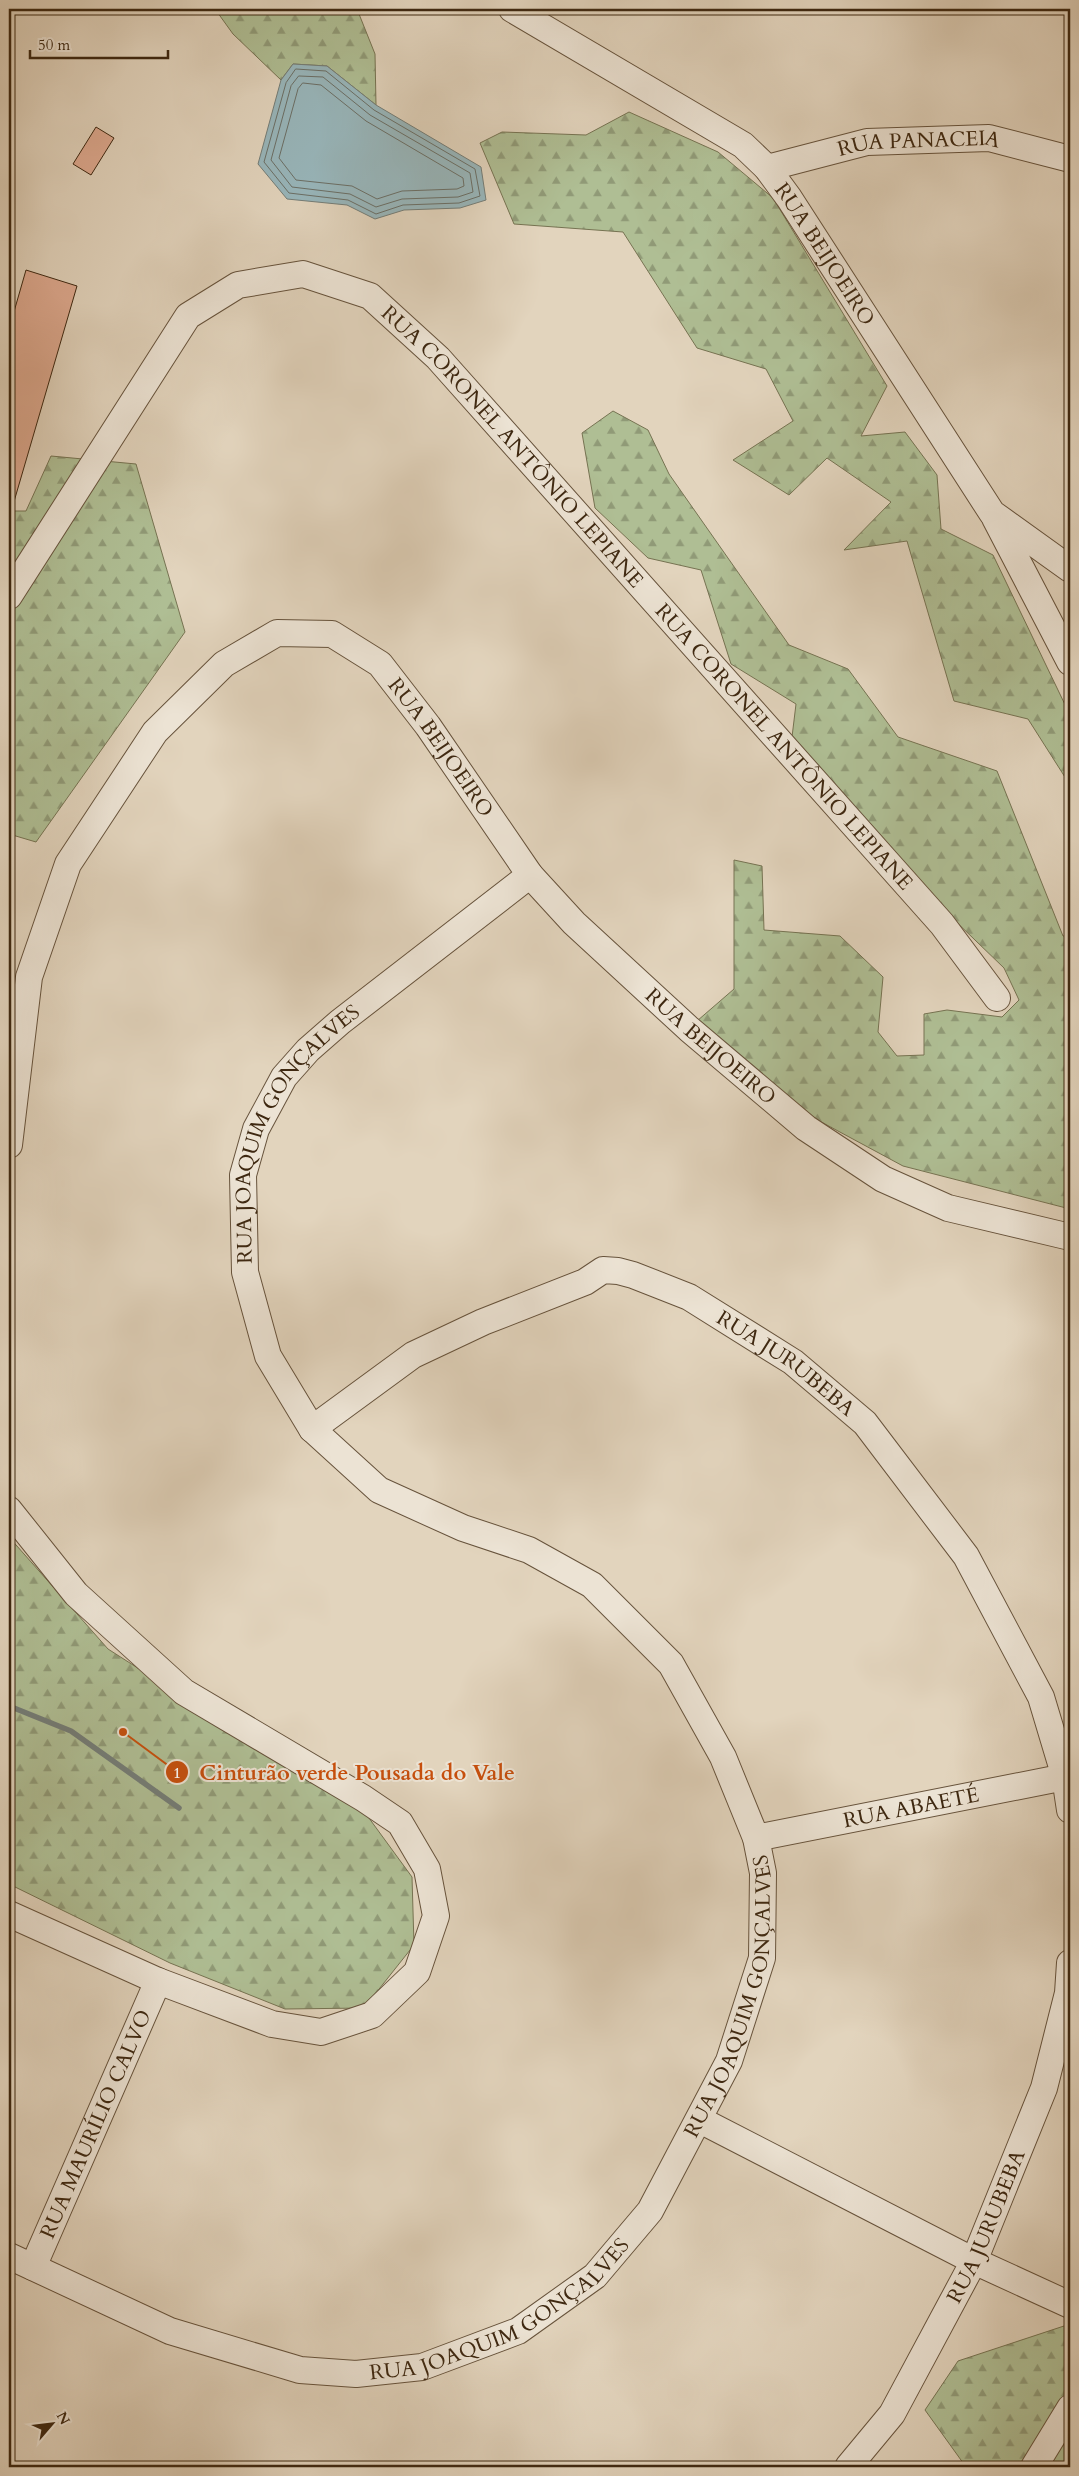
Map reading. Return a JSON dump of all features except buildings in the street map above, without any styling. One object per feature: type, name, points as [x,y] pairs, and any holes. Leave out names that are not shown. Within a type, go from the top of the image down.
[{"type":"street","name":"RUA BEIJOEIRO","points":[[512,9],[743,145],[767,168],[789,198],[992,513],[1070,569]]},
{"type":"street","name":"RUA PANACEIA","points":[[767,168],[867,142],[980,138],[989,138],[1070,159]]},
{"type":"street","name":"RUA CORONEL ANTÔNIO LEPIANE","points":[[9,596],[188,316],[238,285],[303,274],[370,296],[438,358],[942,924],[997,998]]},
{"type":"street","points":[[992,513],[1067,646]]},
{"type":"street","name":"RUA BEIJOEIRO","points":[[9,1145],[29,977],[68,864],[155,732],[224,664],[277,633],[332,634],[380,664],[428,726],[530,875],[574,924],[689,1029],[806,1128],[883,1179],[948,1208],[1070,1236]]},
{"type":"street","name":"RUA JOAQUIM GONÇALVES","points":[[9,2256],[170,2331],[300,2370],[356,2374],[422,2367],[518,2331],[595,2276],[650,2211],[700,2120],[729,2061],[762,1958],[763,1873],[756,1838],[722,1757],[671,1664],[592,1584],[529,1550],[463,1528],[379,1490],[312,1429],[268,1356],[245,1272],[243,1175],[256,1129],[284,1077],[308,1050],[398,976],[530,875]]},
{"type":"street","name":"RUA JURUBEBA","points":[[312,1429],[412,1355],[483,1322],[585,1282],[603,1270],[618,1270],[689,1297],[793,1362],[866,1423],[966,1556],[1040,1697],[1065,1777],[1070,1810]]},
{"type":"street","points":[[9,1510],[76,1594],[184,1692],[400,1822],[427,1869],[436,1916],[418,1972],[372,2015],[321,2032],[272,2024],[158,1981],[9,1914]]},
{"type":"street","name":"RUA ABAETÉ","points":[[756,1838],[1065,1777]]},
{"type":"street","name":"RUA JURUBEBA","points":[[848,2467],[892,2414],[974,2260],[1044,2088],[1068,1993],[1070,1963]]},
{"type":"street","name":"RUA MAURÍLIO CALVO","points":[[33,2267],[158,1981]]},
{"type":"street","points":[[700,2120],[974,2260],[1070,2306]]},
{"type":"street","points":[[1034,2467],[1070,2408]]},
{"type":"green space","points":[[215,9],[357,9],[375,54],[376,105],[327,66],[293,64],[281,80],[233,34]]},
{"type":"green space","points":[[629,112],[718,152],[773,198],[887,386],[861,436],[905,432],[937,475],[941,529],[993,555],[1070,715],[1070,785],[1028,719],[954,701],[907,541],[844,550],[891,502],[827,458],[789,495],[733,460],[793,421],[766,369],[697,348],[623,232],[514,224],[480,143],[502,132],[586,135]]},
{"type":"green space","points":[[613,411],[648,430],[669,474],[789,645],[848,669],[898,737],[997,771],[1063,936],[1070,936],[1070,1209],[903,1166],[812,1117],[697,1021],[734,989],[734,860],[762,866],[764,930],[840,936],[883,977],[878,1032],[897,1056],[924,1055],[924,1014],[947,1010],[1002,1017],[1019,1000],[1004,968],[919,886],[792,737],[796,704],[731,664],[701,570],[648,558],[595,508],[582,433]]},
{"type":"green space","points":[[51,456],[136,464],[185,632],[36,842],[9,834],[9,511],[26,511]]},
{"type":"green space","points":[[9,1537],[108,1649],[366,1814],[412,1877],[414,1945],[364,2008],[285,2009],[170,1963],[9,1884]]},
{"type":"green space","points":[[1070,2324],[1070,2467],[966,2467],[925,2410],[958,2361]]},
{"type":"water","points":[[293,64],[327,66],[376,105],[481,167],[486,200],[460,208],[404,210],[375,219],[347,205],[287,199],[258,164],[281,80]]},
{"type":"waterway","points":[[9,1706],[71,1731],[179,1808]]},
{"type":"place","name":"Cinturão verde Pousada do Vale","points":[[123,1732]]}]
